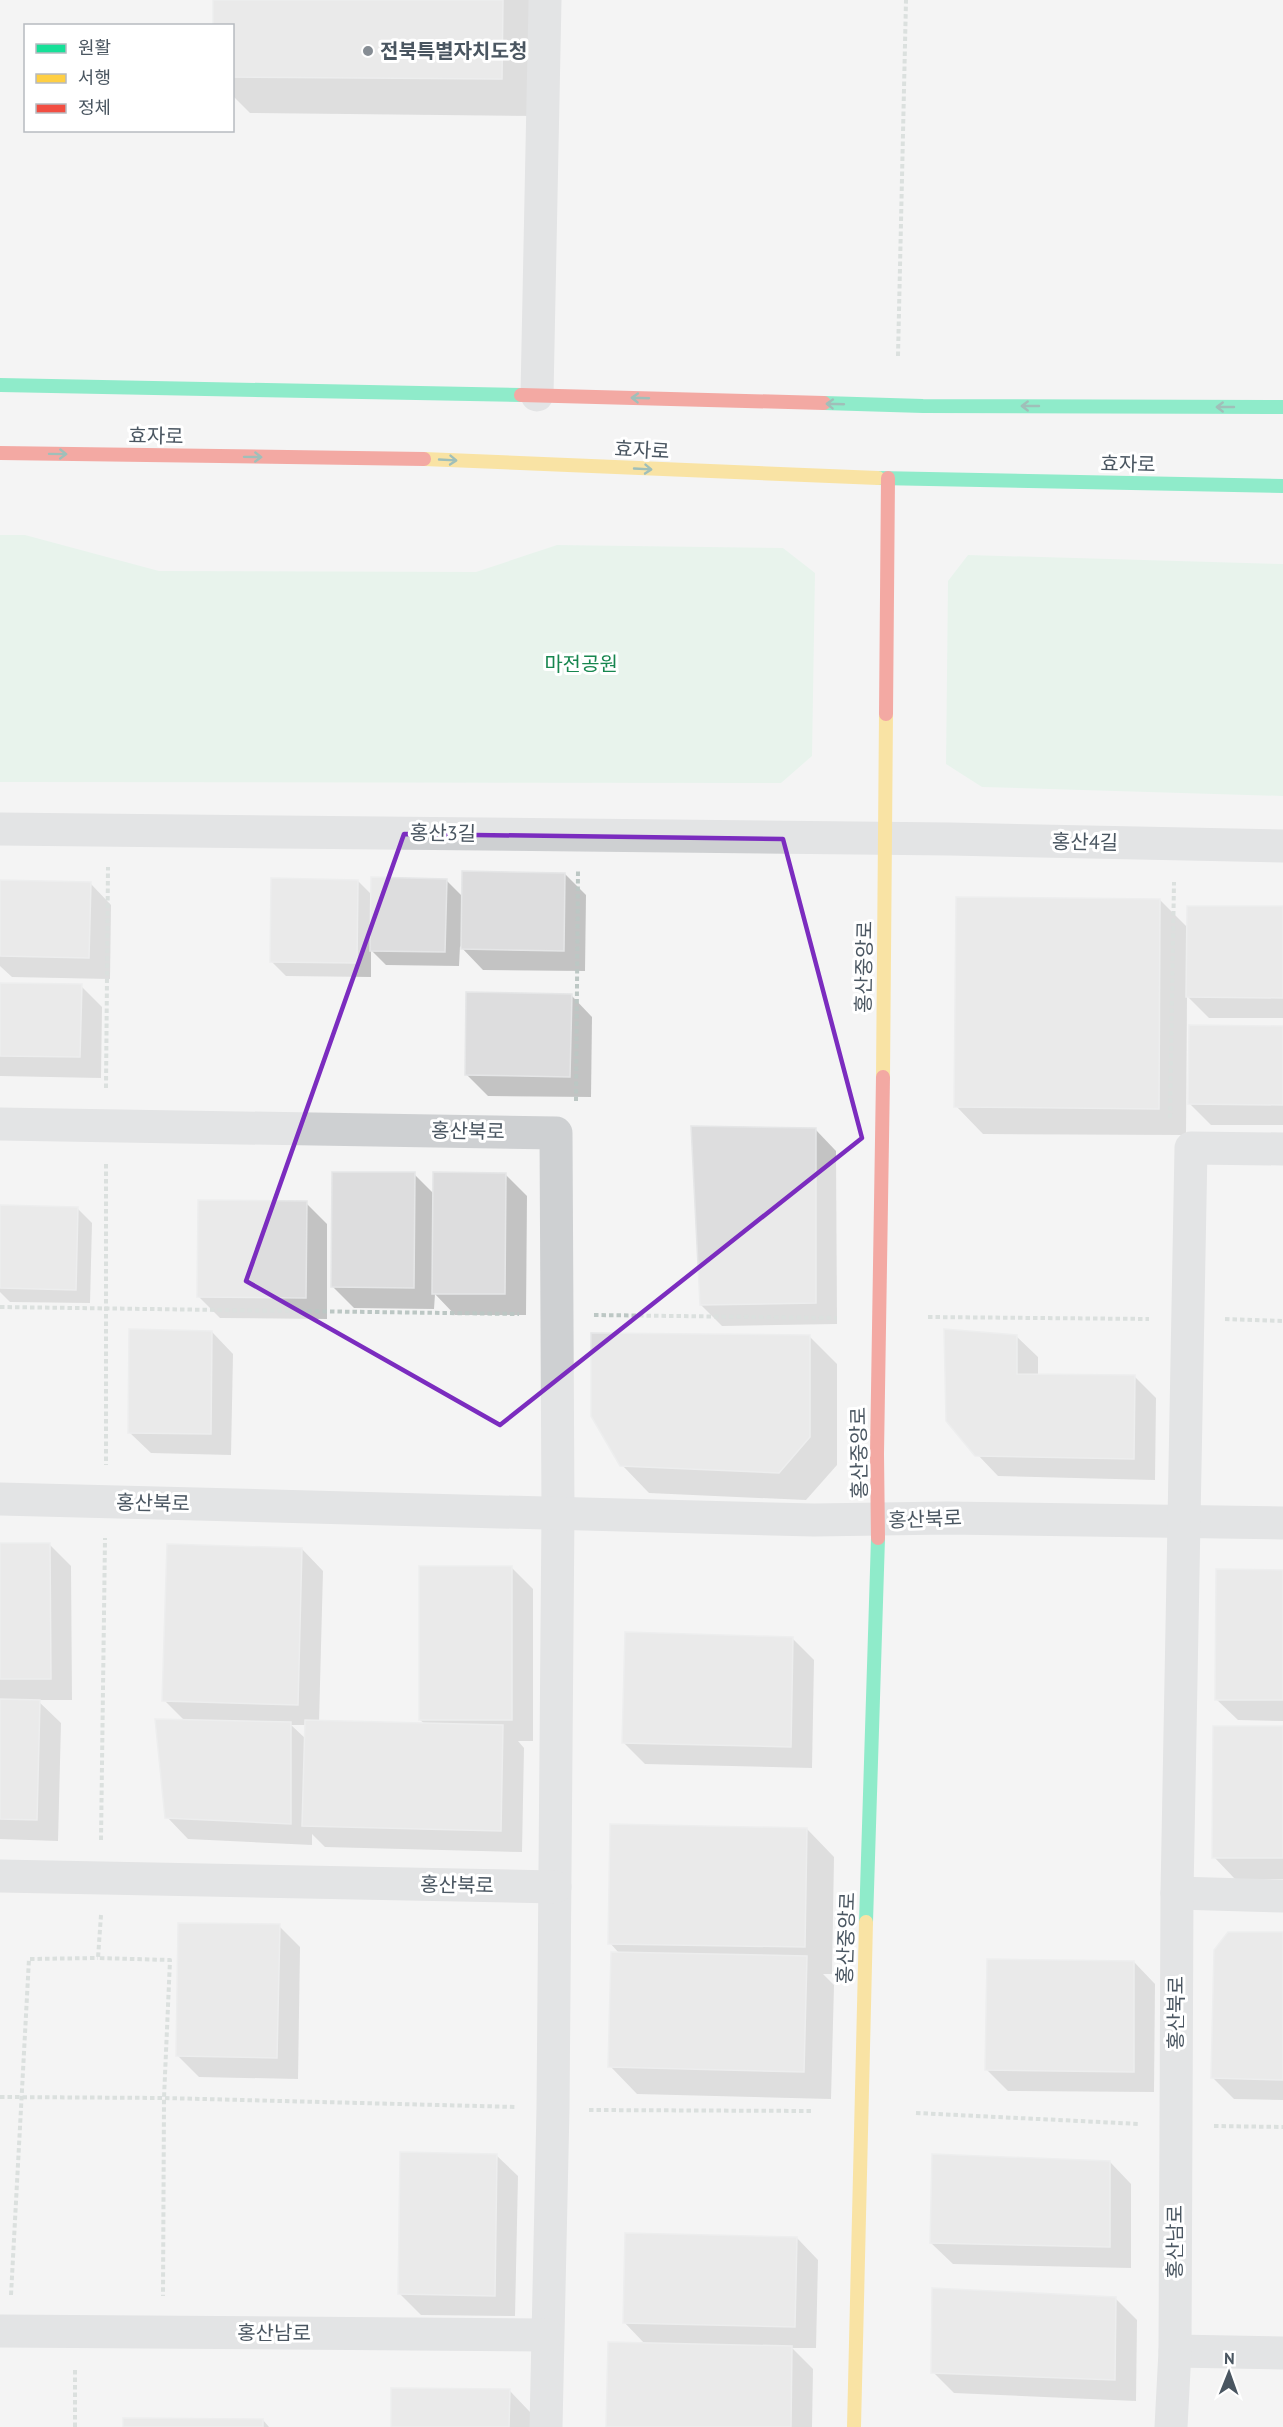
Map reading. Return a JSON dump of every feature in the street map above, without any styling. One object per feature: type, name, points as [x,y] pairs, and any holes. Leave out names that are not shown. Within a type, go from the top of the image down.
[{"type":"street","points":[[537,395],[545,0]]},
{"type":"street","points":[[0,385],[537,395],[902,405],[1283,407]]},
{"type":"street","name":"효자로","points":[[0,453],[413,459],[888,478],[1283,486]]},
{"type":"street","name":"홍산중앙로","points":[[854,2427],[860,2114],[879,1520],[877,1454],[886,839],[888,478]]},
{"type":"street","name":"홍산3길","points":[[0,829],[886,839]]},
{"type":"street","name":"홍산4길","points":[[886,839],[1283,846]]},
{"type":"street","name":"홍산북로","points":[[0,1124],[556,1133],[558,1512],[555,1887],[538,2107]]},
{"type":"street","name":"홍산북로","points":[[1175,2133],[1177,1893],[1191,1148],[1283,1149]]},
{"type":"street","name":"홍산북로","points":[[0,1499],[879,1520],[947,1518],[1283,1523]]},
{"type":"street","name":"홍산북로","points":[[0,1876],[555,1887]]},
{"type":"street","points":[[1177,1893],[1283,1896]]},
{"type":"street","points":[[538,2107],[547,2335],[546,2427]]},
{"type":"street","name":"홍산남로","points":[[1171,2427],[1175,2351],[1175,2133]]},
{"type":"street","name":"홍산남로","points":[[5,2316],[547,2335]]},
{"type":"street","points":[[1175,2351],[1283,2353]]},
{"type":"path","points":[[898,356],[906,0]]},
{"type":"path","points":[[576,1105],[578,862]]},
{"type":"path","points":[[106,1098],[108,865]]},
{"type":"path","points":[[1170,1118],[1174,878]]},
{"type":"path","points":[[106,1157],[106,1466]]},
{"type":"path","points":[[0,1307],[529,1315]]},
{"type":"path","points":[[592,1315],[837,1318]]},
{"type":"path","points":[[928,1317],[1151,1319]]},
{"type":"path","points":[[1219,1319],[1283,1321]]},
{"type":"path","points":[[101,1849],[105,1529]]},
{"type":"path","points":[[98,1958],[101,1908]]},
{"type":"path","points":[[5,2316],[29,1959],[170,1960],[164,2098],[163,2303]]},
{"type":"path","points":[[0,2097],[164,2098],[538,2107]]},
{"type":"path","points":[[588,2110],[812,2111]]},
{"type":"path","points":[[916,2113],[1143,2124]]},
{"type":"path","points":[[1212,2126],[1283,2127]]},
{"type":"path","points":[[75,2364],[75,2427]]},
{"type":"highlighted area","points":[[404,834],[783,839],[862,1138],[500,1425],[246,1281]]},
{"type":"green space","name":"마전공원","points":[[0,535],[25,535],[159,571],[476,572],[557,545],[783,548],[815,573],[812,756],[781,783],[0,782]]},
{"type":"green space","points":[[968,555],[1283,564],[1283,796],[982,787],[946,764],[948,581]]},
{"type":"building","name":"전북특별자치도청","points":[[213,0],[503,0],[502,79],[234,77],[234,24],[213,24]]},
{"type":"building","points":[[462,871],[565,873],[564,951],[461,949]]},
{"type":"building","points":[[371,877],[447,879],[445,952],[370,951]]},
{"type":"building","points":[[271,878],[358,880],[357,963],[270,962]]},
{"type":"building","points":[[0,880],[91,882],[89,958],[0,956]]},
{"type":"building","points":[[956,897],[1160,899],[1159,1109],[954,1107]]},
{"type":"building","points":[[1187,906],[1283,906],[1283,998],[1186,997]]},
{"type":"building","points":[[0,983],[82,984],[80,1057],[0,1056]]},
{"type":"building","points":[[466,992],[572,994],[570,1077],[465,1075]]},
{"type":"building","points":[[1189,1025],[1283,1026],[1283,1105],[1188,1104]]},
{"type":"building","points":[[691,1126],[816,1128],[816,1303],[700,1305]]},
{"type":"building","points":[[332,1172],[415,1172],[414,1288],[331,1287]]},
{"type":"building","points":[[433,1172],[506,1173],[505,1294],[432,1294]]},
{"type":"building","points":[[198,1200],[307,1201],[306,1298],[197,1297]]},
{"type":"building","points":[[0,1205],[78,1207],[76,1290],[0,1288]]},
{"type":"building","points":[[129,1329],[212,1331],[211,1434],[128,1433]]},
{"type":"building","points":[[944,1329],[1017,1335],[1017,1374],[1135,1375],[1134,1459],[975,1456],[946,1421]]},
{"type":"building","points":[[591,1333],[810,1335],[810,1437],[779,1473],[620,1466],[591,1416]]},
{"type":"building","points":[[0,1543],[50,1543],[51,1679],[0,1679]]},
{"type":"building","points":[[167,1544],[302,1548],[298,1705],[162,1701]]},
{"type":"building","points":[[419,1566],[512,1566],[512,1720],[419,1720]]},
{"type":"building","points":[[1216,1569],[1283,1570],[1283,1700],[1215,1700]]},
{"type":"building","points":[[625,1632],[793,1637],[791,1747],[622,1743]]},
{"type":"building","points":[[0,1699],[40,1700],[37,1820],[0,1819]]},
{"type":"building","points":[[155,1719],[291,1722],[291,1824],[165,1818]]},
{"type":"building","points":[[305,1720],[503,1725],[501,1831],[302,1826]]},
{"type":"building","points":[[1213,1726],[1283,1726],[1283,1858],[1212,1858]]},
{"type":"building","points":[[610,1824],[807,1828],[805,1947],[608,1944]]},
{"type":"building","points":[[178,1923],[280,1924],[277,2058],[176,2056]]},
{"type":"building","points":[[1228,1932],[1283,1932],[1283,2080],[1211,2078],[1214,1950]]},
{"type":"building","points":[[611,1952],[807,1956],[804,2072],[608,2067]]},
{"type":"building","points":[[987,1959],[1134,1961],[1134,2072],[985,2070]]},
{"type":"building","points":[[400,2152],[497,2154],[495,2296],[398,2294]]},
{"type":"building","points":[[932,2154],[1110,2161],[1110,2247],[930,2243]]},
{"type":"building","points":[[625,2233],[797,2237],[795,2327],[623,2323]]},
{"type":"building","points":[[932,2288],[1116,2297],[1115,2380],[931,2373]]},
{"type":"building","points":[[608,2342],[792,2346],[791,2427],[606,2427]]},
{"type":"building","points":[[391,2388],[510,2389],[509,2427],[391,2427]]},
{"type":"building","points":[[123,2418],[263,2419],[263,2427],[123,2427]]},
{"type":"traffic: fast","points":[[0,385],[521,395]]},
{"type":"traffic: fast","points":[[824,403],[923,406],[1283,407]]},
{"type":"traffic: fast","points":[[878,478],[1283,486]]},
{"type":"traffic: fast","points":[[866,1922],[878,1538]]},
{"type":"traffic: slow","points":[[424,459],[878,478]]},
{"type":"traffic: slow","points":[[883,1077],[886,714]]},
{"type":"traffic: slow","points":[[854,2427],[866,1922]]},
{"type":"traffic: jam","points":[[521,395],[824,403]]},
{"type":"traffic: jam","points":[[0,453],[424,459]]},
{"type":"traffic: jam","points":[[886,714],[888,478]]},
{"type":"traffic: jam","points":[[878,1538],[877,1454],[883,1077]]},
{"type":"place","name":"전북특별자치도청","points":[[368,51]]}]
